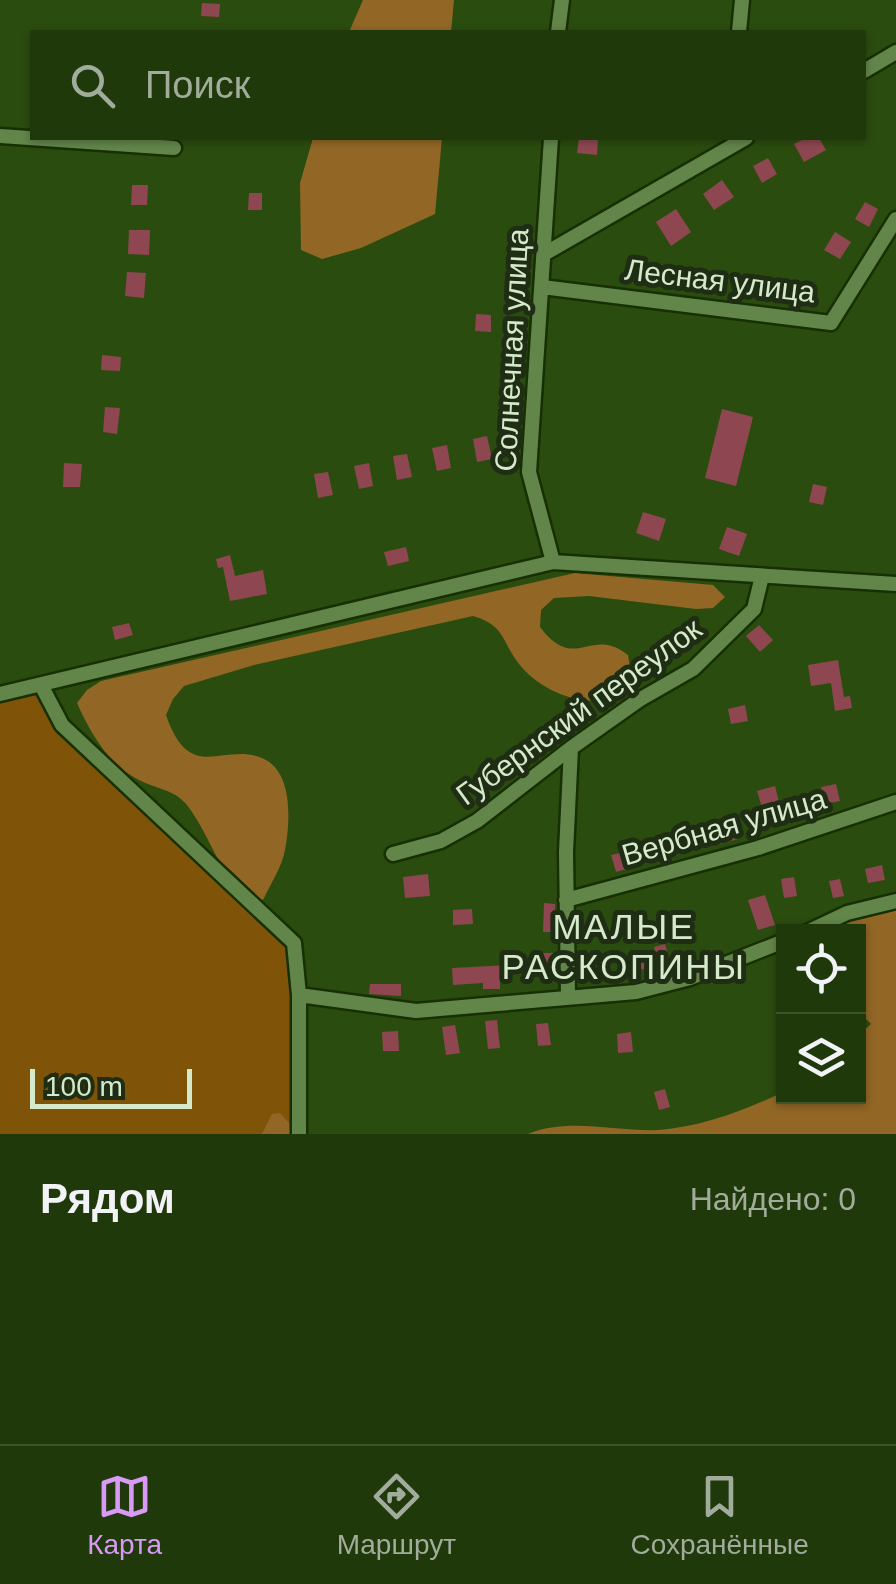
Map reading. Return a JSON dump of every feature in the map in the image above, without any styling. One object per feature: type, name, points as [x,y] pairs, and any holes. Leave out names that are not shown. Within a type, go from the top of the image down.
[{"type":"street","points":[[558,30],[562,0]]},
{"type":"street","points":[[740,30],[742,0]]},
{"type":"street","points":[[866,69],[896,52]]},
{"type":"street","points":[[0,136],[30,138]]},
{"type":"street","points":[[58,140],[174,148]]},
{"type":"street","name":"Солнечная улица","points":[[551,140],[530,472],[553,562]]},
{"type":"street","points":[[544,254],[732,142]]},
{"type":"street","name":"Лесная улица","points":[[542,287],[831,322],[896,219]]},
{"type":"street","points":[[0,694],[553,562],[896,584]]},
{"type":"street","name":"Губернский переулок","points":[[394,854],[441,841],[478,821],[571,748],[640,700],[694,669],[754,609],[762,576]]},
{"type":"street","points":[[41,685],[62,726],[294,943],[300,995],[299,1134]]},
{"type":"street","points":[[568,997],[566,900],[571,748]]},
{"type":"street","name":"Вербная улица","points":[[566,900],[758,848],[896,802]]},
{"type":"street","points":[[824,924],[847,913],[896,901]]},
{"type":"street","points":[[300,995],[416,1011],[636,992],[690,978],[776,944]]},
{"type":"shaded area","points":[[363,0],[454,0],[451,30],[350,30]]},
{"type":"shaded area","points":[[312,140],[442,140],[435,214],[361,248],[322,259],[301,250],[300,183]]},
{"type":"shaded area","points":[[575,573],[713,585],[725,597],[713,608],[696,609],[589,596],[554,598],[541,610],[540,627],[553,640],[574,649],[615,647],[628,655],[628,683],[610,697],[596,700],[567,696],[540,683],[519,664],[492,624],[473,616],[254,665],[184,686],[166,715],[186,749],[208,757],[247,754],[262,758],[280,774],[285,786],[285,850],[263,900],[247,891],[226,870],[182,800],[128,774],[109,757],[77,703],[101,681]]},
{"type":"shaded area","points":[[41,685],[62,725],[294,943],[293,1134],[0,1134],[0,694]]},
{"type":"shaded area","points":[[896,904],[896,1134],[528,1134],[560,1126],[675,1128],[723,1117],[776,1095],[776,1104],[866,1104],[866,1029],[871,1024],[866,1019],[866,924],[841,924]]},
{"type":"shaded area","points":[[280,1113],[291,1125],[291,1134],[262,1134],[272,1114]]},
{"type":"building","points":[[202,3],[220,4],[219,17],[201,16]]},
{"type":"building","points":[[579,140],[598,140],[597,155],[577,153]]},
{"type":"building","points":[[820,140],[826,150],[804,162],[794,144]]},
{"type":"building","points":[[768,158],[777,174],[762,183],[753,166]]},
{"type":"building","points":[[722,180],[734,197],[714,210],[703,194]]},
{"type":"building","points":[[132,185],[148,185],[147,205],[131,205]]},
{"type":"building","points":[[249,193],[262,193],[262,210],[248,210]]},
{"type":"building","points":[[865,202],[878,209],[869,227],[855,219]]},
{"type":"building","points":[[676,209],[691,232],[671,246],[656,222]]},
{"type":"building","points":[[129,230],[150,230],[149,255],[128,254]]},
{"type":"building","points":[[835,232],[851,242],[840,259],[824,250]]},
{"type":"building","points":[[127,272],[146,273],[144,298],[125,296]]},
{"type":"building","points":[[476,314],[491,315],[491,332],[475,331]]},
{"type":"building","points":[[102,355],[121,357],[120,371],[101,370]]},
{"type":"building","points":[[105,407],[120,408],[117,434],[103,432]]},
{"type":"building","points":[[722,409],[753,417],[736,486],[705,478]]},
{"type":"building","points":[[487,436],[492,459],[477,462],[473,439]]},
{"type":"building","points":[[447,445],[451,468],[437,471],[432,448]]},
{"type":"building","points":[[407,454],[412,477],[397,480],[393,456]]},
{"type":"building","points":[[64,463],[82,464],[80,487],[63,487]]},
{"type":"building","points":[[369,463],[373,486],[359,489],[354,466]]},
{"type":"building","points":[[328,472],[333,495],[318,498],[314,474]]},
{"type":"building","points":[[813,484],[827,487],[823,505],[809,502]]},
{"type":"building","points":[[643,512],[666,519],[659,541],[636,533]]},
{"type":"building","points":[[727,527],[747,534],[739,556],[719,549]]},
{"type":"building","points":[[406,547],[409,561],[388,566],[384,552]]},
{"type":"building","points":[[230,555],[235,576],[263,570],[267,594],[230,601],[223,567],[218,568],[216,559]]},
{"type":"building","points":[[129,623],[133,635],[115,640],[112,627]]},
{"type":"building","points":[[759,625],[773,640],[760,652],[746,636]]},
{"type":"building","points":[[838,660],[844,697],[850,696],[852,708],[835,711],[831,683],[811,686],[808,665]]},
{"type":"building","points":[[745,705],[748,721],[731,724],[728,709]]},
{"type":"building","points":[[836,784],[840,801],[825,804],[821,787]]},
{"type":"building","points":[[775,786],[780,806],[763,811],[757,791]]},
{"type":"building","points":[[732,819],[738,839],[719,844],[714,824]]},
{"type":"building","points":[[633,850],[637,866],[616,872],[611,855]]},
{"type":"building","points":[[882,865],[885,880],[868,883],[865,869]]},
{"type":"building","points":[[428,874],[430,896],[405,898],[403,877]]},
{"type":"building","points":[[794,877],[797,896],[784,898],[781,879]]},
{"type":"building","points":[[840,879],[844,896],[833,898],[829,881]]},
{"type":"building","points":[[765,895],[775,925],[758,930],[748,900]]},
{"type":"building","points":[[544,903],[555,904],[555,932],[543,932]]},
{"type":"building","points":[[472,909],[473,924],[453,925],[453,910]]},
{"type":"building","points":[[665,944],[671,964],[660,968],[654,947]]},
{"type":"building","points":[[524,952],[525,970],[500,973],[500,989],[483,989],[483,983],[453,985],[452,968],[511,965],[510,953]]},
{"type":"building","points":[[543,953],[554,953],[554,975],[543,975]]},
{"type":"building","points":[[644,953],[645,969],[633,970],[632,954]]},
{"type":"building","points":[[578,957],[590,958],[589,978],[578,977]]},
{"type":"building","points":[[370,984],[401,984],[401,996],[369,994]]},
{"type":"building","points":[[497,1020],[500,1048],[488,1049],[485,1021]]},
{"type":"building","points":[[548,1023],[551,1045],[538,1046],[536,1024]]},
{"type":"building","points":[[455,1025],[460,1053],[446,1055],[442,1027]]},
{"type":"building","points":[[398,1031],[399,1051],[383,1051],[382,1032]]},
{"type":"building","points":[[631,1032],[633,1052],[618,1053],[617,1034]]},
{"type":"building","points":[[665,1089],[670,1107],[659,1110],[654,1092]]},
{"type":"district","name":"МАЛЫЕ РАСКОПИНЫ","points":[[624,947]]}]
